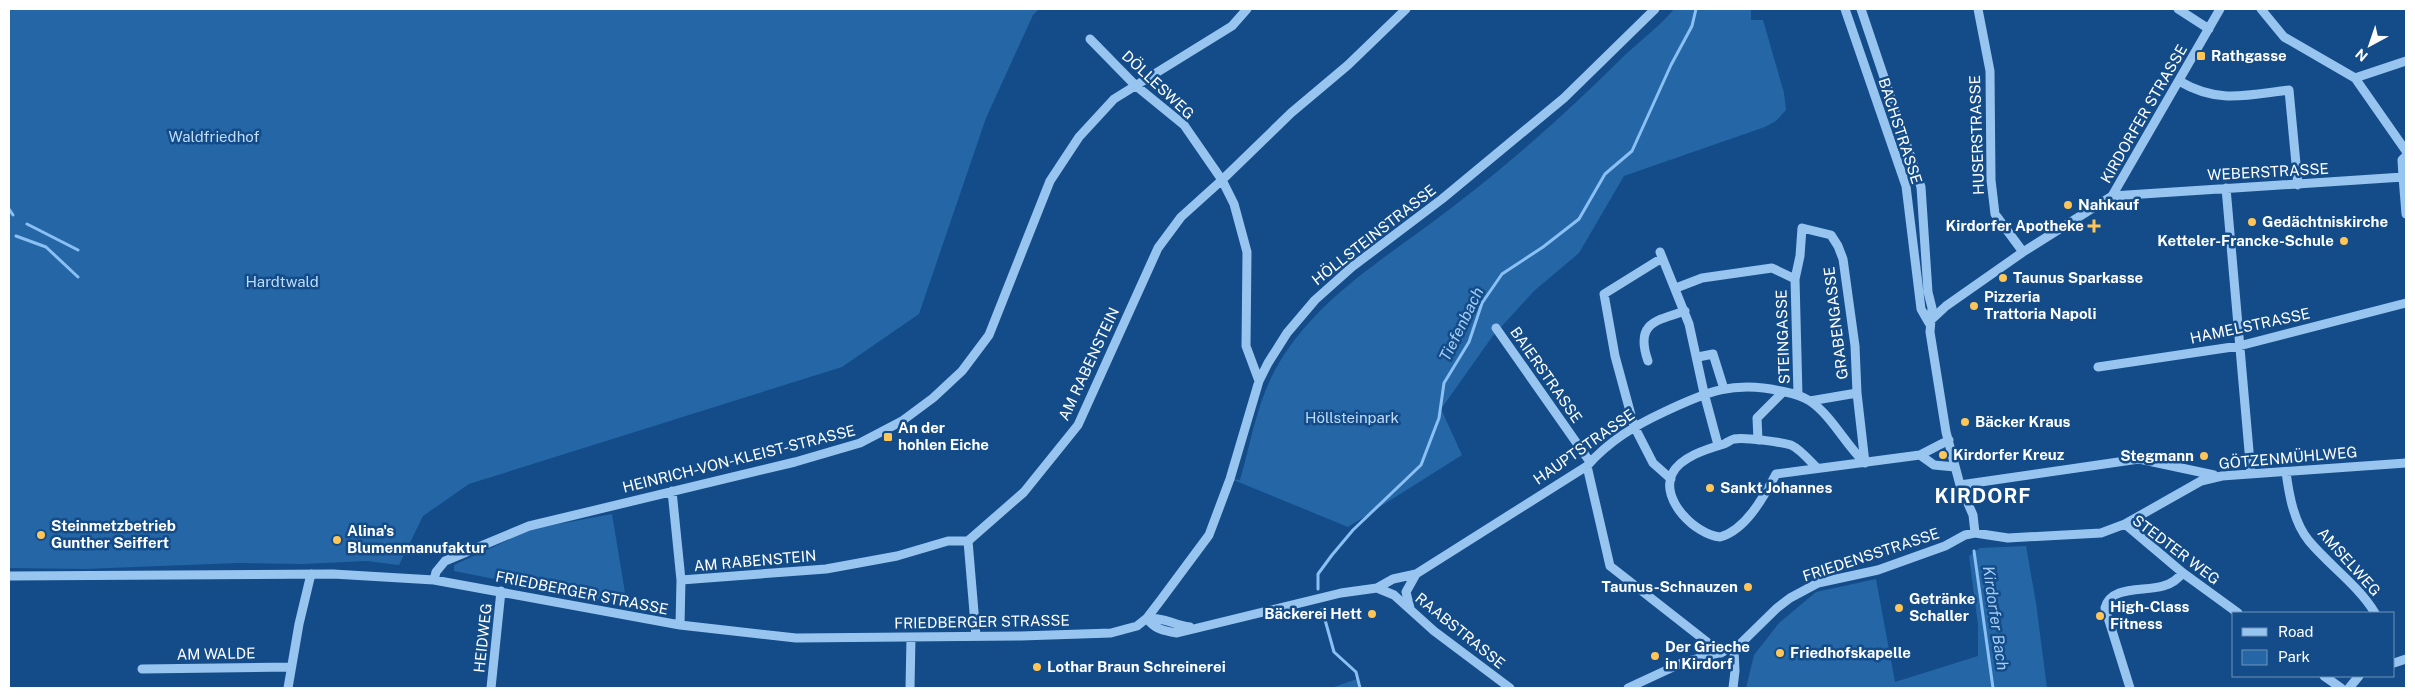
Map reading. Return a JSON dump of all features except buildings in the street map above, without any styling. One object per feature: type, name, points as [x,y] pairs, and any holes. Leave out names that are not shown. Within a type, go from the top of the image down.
[{"type":"street","name":"HEINRICH-VON-KLEIST-STRASSE","points":[[434,580],[436,572],[445,561],[529,526],[794,462],[860,443],[902,421],[932,398],[962,371],[990,335],[1050,181],[1079,137],[1114,99],[1232,26],[1247,9]]},
{"type":"street","name":"AM RABENSTEIN","points":[[681,580],[826,569],[897,556],[948,542],[968,541],[1024,492],[1078,425],[1158,248],[1181,217],[1291,113],[1348,65],[1406,9]]},
{"type":"street","name":"HÖLLSTEINSTRASSE","points":[[1147,618],[1209,535],[1230,479],[1260,381],[1268,363],[1287,333],[1316,300],[1352,268],[1442,199],[1564,98],[1655,9]]},
{"type":"street","name":"BACHSTRASSE","points":[[1845,9],[1906,186],[1921,309],[1929,323],[1949,440],[1960,485],[1973,515],[1975,533]]},
{"type":"street","name":"BACHSTRASSE","points":[[1861,9],[1921,187],[1928,292],[1932,308],[1929,323]]},
{"type":"street","name":"HUSERSTRASSE","points":[[1978,9],[1990,71],[1991,180],[1995,214],[2023,252]]},
{"type":"street","points":[[2178,9],[2209,29]]},
{"type":"street","name":"KIRDORFER STRASSE","points":[[1929,323],[1946,306],[2023,252],[2112,196],[2220,9]]},
{"type":"street","points":[[2261,9],[2284,37],[2355,78],[2406,151]]},
{"type":"street","name":"DÖLLESWEG","points":[[1090,39],[1135,85],[1184,125],[1222,180],[1234,204],[1247,252],[1246,346],[1260,381]]},
{"type":"street","points":[[2355,78],[2406,61]]},
{"type":"street","points":[[2179,81],[2197,92],[2221,97],[2289,90],[2298,185]]},
{"type":"street","points":[[2406,156],[2402,160],[2406,214]]},
{"type":"street","name":"WEBERSTRASSE","points":[[2112,196],[2403,177]]},
{"type":"street","points":[[2226,188],[2251,474]]},
{"type":"street","name":"GRABENGASSE","points":[[1795,279],[1800,256],[1802,228],[1831,235],[1843,259],[1856,346],[1858,393],[1865,463]]},
{"type":"street","points":[[1718,445],[1704,393],[1698,357],[1685,312],[1661,255],[1604,294],[1615,356],[1634,426],[1653,462],[1671,479],[1676,505],[1688,521],[1708,535],[1720,537],[1736,528],[1756,506],[1776,474],[1920,455],[1949,440]]},
{"type":"street","points":[[1676,288],[1702,278],[1772,268],[1795,279]]},
{"type":"street","name":"STEINGASSE","points":[[1795,279],[1798,395]]},
{"type":"street","name":"HAMELSTRASSE","points":[[2098,367],[2239,346],[2406,303]]},
{"type":"street","points":[[1648,361],[1643,348],[1644,331],[1648,326],[1685,312]]},
{"type":"street","name":"BAIERSTRASSE","points":[[1496,328],[1589,464]]},
{"type":"street","points":[[1698,357],[1713,354],[1724,389]]},
{"type":"street","name":"HAUPTSTRASSE","points":[[1376,588],[1393,579],[1416,574],[1589,464],[1609,443],[1634,426],[1704,393],[1724,389],[1765,388],[1798,395],[1810,401],[1821,411],[1850,449],[1865,463]]},
{"type":"street","points":[[1758,440],[1757,418],[1783,392]]},
{"type":"street","points":[[1810,401],[1858,393]]},
{"type":"street","points":[[1671,479],[1678,467],[1689,458],[1734,439],[1758,440],[1792,446],[1817,468]]},
{"type":"street","points":[[1920,455],[1934,465],[1955,467]]},
{"type":"street","points":[[1960,485],[2139,459],[2198,473],[2222,476]]},
{"type":"street","name":"GÖTZENMÜHLWEG","points":[[2125,524],[2185,488],[2201,481],[2222,476],[2406,463]]},
{"type":"street","points":[[1589,464],[1610,566],[1721,653]]},
{"type":"street","name":"AMSELWEG","points":[[2286,472],[2294,510],[2308,540],[2351,583],[2374,612]]},
{"type":"street","points":[[672,491],[681,580],[682,616],[680,625]]},
{"type":"street","name":"STEDTER WEG","points":[[1975,533],[2008,538],[2102,533],[2125,524],[2183,573],[2237,612]]},
{"type":"street","name":"FRIEDENSSTRASSE","points":[[1734,650],[1777,608],[1818,583],[1878,570],[1945,546],[1965,535],[1975,533]]},
{"type":"street","points":[[968,541],[976,636]]},
{"type":"street","points":[[2130,688],[2105,608],[2107,599],[2115,594],[2172,583],[2183,573]]},
{"type":"street","points":[[288,688],[290,666],[311,574]]},
{"type":"street","name":"FRIEDBERGER STRASSE","points":[[9,576],[311,574],[434,580],[680,625],[796,638],[1111,632],[1137,626],[1147,618]]},
{"type":"street","points":[[1410,608],[1406,592],[1416,574]]},
{"type":"street","points":[[1147,618],[1159,617],[1177,626],[1198,628],[1349,592],[1376,588]]},
{"type":"street","name":"RAABSTRASSE","points":[[1376,588],[1394,595],[1434,631],[1510,688]]},
{"type":"street","name":"HEIDWEG","points":[[491,688],[501,591]]},
{"type":"street","points":[[910,688],[911,637]]},
{"type":"street","points":[[1628,688],[1684,662],[1734,650],[1736,671],[1733,688]]},
{"type":"street","name":"AM WALDE","points":[[142,669],[290,666]]},
{"type":"street","points":[[2325,677],[2341,688]]},
{"type":"street","points":[[2348,688],[2358,677]]},
{"type":"green space","name":"Hardtwald","points":[[9,9],[1039,9],[1033,15],[986,118],[919,314],[842,367],[469,484],[423,516],[399,565],[367,561],[303,564],[238,563],[84,569],[9,568]]},
{"type":"green space","name":"Höllsteinpark","points":[[1674,9],[1751,9],[1751,20],[1763,20],[1784,93],[1786,110],[1776,121],[1765,127],[1624,176],[1579,253],[1534,291],[1492,337],[1441,409],[1462,455],[1348,527],[1231,479],[1240,480],[1260,405],[1272,376],[1296,338],[1316,316],[1360,276],[1455,205],[1521,152]]},
{"type":"green space","points":[[612,514],[627,605],[454,571],[454,565],[532,529]]},
{"type":"green space","points":[[2026,546],[2036,603],[2047,688],[1746,688],[1754,655],[1779,623],[1816,592],[1876,579],[1895,682],[1978,656],[1978,625],[1969,556],[1980,548]]},
{"type":"green space","points":[[1357,679],[1359,688],[1331,688]]},
{"type":"waterway","name":"Tiefenbach","points":[[1318,589],[1318,574],[1332,555],[1353,530],[1421,465],[1439,418],[1444,383],[1469,342],[1482,303],[1502,274],[1543,247],[1579,219],[1605,174],[1632,151],[1671,65],[1692,26],[1696,9]]},
{"type":"waterway","points":[[9,209],[13,215]]},
{"type":"waterway","points":[[27,224],[78,250]]},
{"type":"waterway","points":[[16,236],[46,247],[78,277]]},
{"type":"waterway","name":"Kirdorfer Bach","points":[[1974,551],[1993,688]]},
{"type":"waterway","name":"Tiefenbach","points":[[1322,609],[1334,652],[1356,672],[1360,688]]},
{"type":"place","name":"Rathgasse","points":[[2201,56]]},
{"type":"place","name":"Nahkauf","points":[[2068,205]]},
{"type":"place","name":"Gedächtniskirche","points":[[2252,222]]},
{"type":"place","name":"Kirdorfer Apotheke","points":[[2094,226]]},
{"type":"place","name":"Ketteler-Francke-Schule","points":[[2344,241]]},
{"type":"place","name":"Taunus Sparkasse","points":[[2003,278]]},
{"type":"place","name":"Pizzeria Trattoria Napoli","points":[[1974,306]]},
{"type":"place","name":"Bäcker Kraus","points":[[1965,422]]},
{"type":"place","name":"An der hohlen Eiche","points":[[888,437]]},
{"type":"place","name":"Kirdorfer Kreuz","points":[[1943,455]]},
{"type":"place","name":"Stegmann","points":[[2204,456]]},
{"type":"place","name":"Sankt Johannes","points":[[1710,488]]},
{"type":"place","name":"Steinmetzbetrieb Gunther Seiffert","points":[[41,535]]},
{"type":"place","name":"Alina's Blumenmanufaktur","points":[[337,540]]},
{"type":"place","name":"Taunus-Schnauzen","points":[[1748,587]]},
{"type":"place","name":"Getränke Schaller","points":[[1899,608]]},
{"type":"place","name":"Bäckerei Hett","points":[[1372,614]]},
{"type":"place","name":"High-Class Fitness","points":[[2100,616]]},
{"type":"place","name":"Friedhofskapelle","points":[[1780,653]]},
{"type":"place","name":"Der Grieche in Kirdorf","points":[[1655,656]]},
{"type":"place","name":"Lothar Braun Schreinerei","points":[[1037,667]]},
{"type":"district","name":"KIRDORF","points":[[1983,496]]},
{"type":"park label","name":"Waldfriedhof","points":[[214,137]]}]
